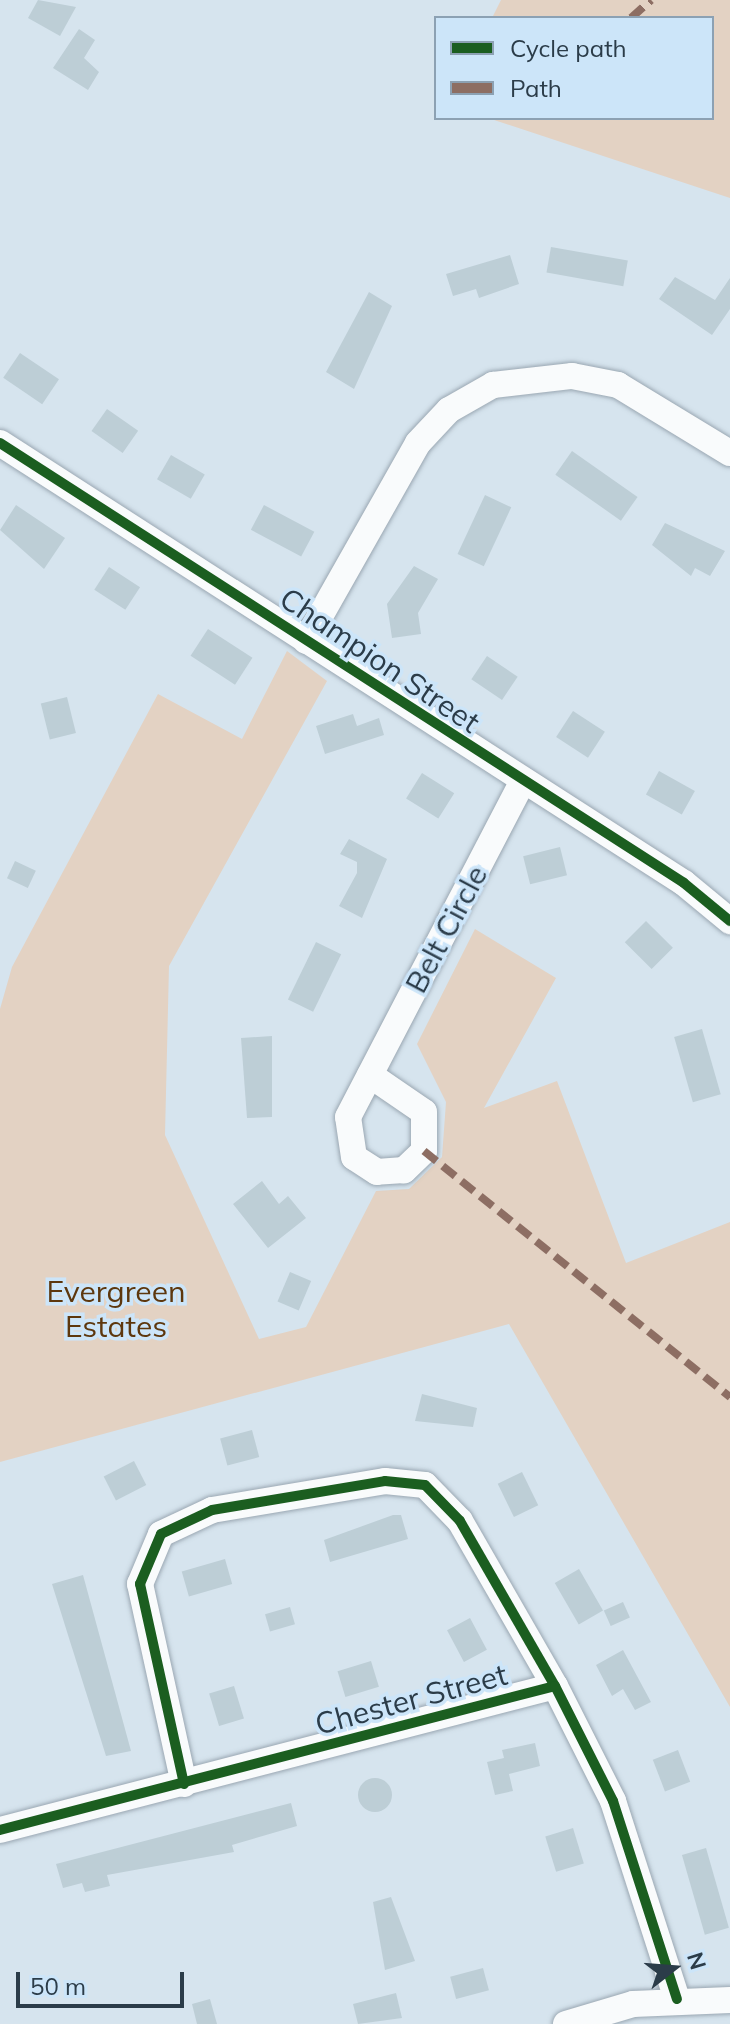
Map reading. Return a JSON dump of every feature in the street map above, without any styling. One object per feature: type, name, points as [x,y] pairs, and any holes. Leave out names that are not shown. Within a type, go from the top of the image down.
[{"type":"street","points":[[306,641],[418,443],[449,410],[493,385],[572,376],[618,385],[730,453]]},
{"type":"street","name":"Champion Street","points":[[0,443],[522,783],[684,883],[730,921]]},
{"type":"street","name":"Belt Circle","points":[[370,1075],[522,783]]},
{"type":"street","points":[[184,1784],[140,1584],[161,1534],[212,1510],[385,1481],[425,1485],[460,1521],[555,1686]]},
{"type":"street","name":"Chester Street","points":[[0,1830],[555,1686],[613,1801],[677,1999]]},
{"type":"street","points":[[566,2024],[677,1999],[730,2000]]},
{"type":"green space","points":[[501,0],[730,0],[730,198],[494,120],[714,120],[714,16],[493,16]]},
{"type":"green space","name":"Evergreen Estates","points":[[287,651],[327,681],[169,966],[165,1135],[259,1339],[306,1327],[376,1191],[409,1189],[442,1157],[446,1102],[417,1044],[475,929],[556,978],[484,1108],[557,1081],[626,1263],[730,1222],[730,1707],[509,1324],[0,1462],[0,1009],[12,967],[158,694],[242,739]]},
{"type":"building","points":[[38,0],[76,7],[60,36],[28,18]]},
{"type":"building","points":[[79,29],[95,40],[84,58],[99,72],[88,90],[53,68]]},
{"type":"building","points":[[551,247],[628,261],[623,286],[546,273]]},
{"type":"building","points":[[510,255],[519,284],[479,298],[476,289],[453,296],[446,274]]},
{"type":"building","points":[[675,277],[715,300],[730,278],[730,309],[712,335],[659,299]]},
{"type":"building","points":[[369,292],[392,306],[354,389],[326,372]]},
{"type":"building","points":[[20,353],[59,379],[42,404],[3,378]]},
{"type":"building","points":[[107,409],[138,431],[123,453],[92,431]]},
{"type":"building","points":[[572,451],[638,497],[621,521],[555,475]]},
{"type":"building","points":[[171,455],[205,474],[191,499],[157,479]]},
{"type":"building","points":[[485,495],[511,507],[484,566],[458,554]]},
{"type":"building","points":[[16,505],[65,538],[44,569],[0,530]]},
{"type":"building","points":[[264,505],[314,532],[301,556],[251,530]]},
{"type":"building","points":[[665,523],[725,551],[710,576],[695,568],[691,576],[652,545]]},
{"type":"building","points":[[414,566],[438,579],[418,613],[421,634],[392,638],[387,604]]},
{"type":"building","points":[[109,567],[140,587],[125,610],[94,590]]},
{"type":"building","points":[[208,629],[252,658],[235,685],[191,656]]},
{"type":"building","points":[[487,656],[518,677],[502,700],[471,679]]},
{"type":"building","points":[[67,697],[76,733],[50,739],[41,704]]},
{"type":"building","points":[[573,711],[605,732],[588,758],[556,737]]},
{"type":"building","points":[[353,714],[357,726],[379,718],[384,735],[325,754],[316,726]]},
{"type":"building","points":[[659,771],[695,791],[682,814],[646,795]]},
{"type":"building","points":[[422,773],[454,793],[438,819],[406,798]]},
{"type":"building","points":[[349,839],[387,859],[362,918],[339,906],[357,873],[357,862],[340,854]]},
{"type":"building","points":[[560,847],[567,875],[530,884],[523,856]]},
{"type":"building","points":[[15,861],[36,871],[28,888],[7,878]]},
{"type":"building","points":[[646,921],[673,948],[652,969],[625,942]]},
{"type":"building","points":[[316,942],[341,954],[313,1012],[288,1000]]},
{"type":"building","points":[[702,1029],[721,1094],[693,1102],[674,1037]]},
{"type":"building","points":[[272,1036],[272,1117],[247,1118],[241,1038]]},
{"type":"building","points":[[262,1181],[279,1204],[288,1196],[306,1218],[268,1248],[233,1204]]},
{"type":"building","points":[[290,1272],[311,1281],[299,1310],[277,1301]]},
{"type":"building","points":[[422,1394],[477,1408],[473,1427],[415,1421]]},
{"type":"building","points":[[252,1430],[259,1457],[227,1466],[220,1439]]},
{"type":"building","points":[[134,1461],[146,1485],[116,1500],[104,1476]]},
{"type":"building","points":[[522,1472],[538,1505],[514,1517],[498,1484]]},
{"type":"building","points":[[393,1515],[401,1515],[408,1539],[330,1562],[324,1540]]},
{"type":"building","points":[[225,1559],[232,1584],[189,1596],[182,1571]]},
{"type":"building","points":[[579,1569],[603,1611],[579,1625],[555,1583]]},
{"type":"building","points":[[83,1575],[131,1751],[106,1756],[52,1584]]},
{"type":"building","points":[[623,1602],[630,1618],[611,1626],[604,1611]]},
{"type":"building","points":[[290,1607],[295,1624],[270,1631],[265,1614]]},
{"type":"building","points":[[470,1618],[487,1650],[464,1662],[447,1630]]},
{"type":"building","points":[[623,1650],[651,1702],[635,1710],[623,1689],[612,1696],[596,1665]]},
{"type":"building","points":[[371,1661],[379,1687],[345,1697],[338,1671]]},
{"type":"building","points":[[234,1686],[244,1719],[219,1726],[209,1694]]},
{"type":"building","points":[[535,1743],[540,1766],[509,1774],[513,1791],[495,1795],[487,1762],[504,1758],[502,1750]]},
{"type":"building","points":[[678,1750],[690,1782],[665,1791],[653,1760]]},
{"type":"building","points":[[375,1778],[387,1783],[392,1795],[387,1807],[375,1812],[363,1807],[358,1795],[363,1783]]},
{"type":"building","points":[[291,1803],[297,1826],[232,1845],[234,1852],[107,1875],[110,1886],[85,1892],[82,1883],[63,1888],[56,1864]]},
{"type":"building","points":[[573,1828],[584,1863],[556,1872],[545,1836]]},
{"type":"building","points":[[706,1848],[729,1928],[705,1935],[682,1855]]},
{"type":"building","points":[[391,1897],[415,1961],[385,1970],[373,1902]]},
{"type":"building","points":[[483,1968],[489,1990],[456,1999],[450,1977]]},
{"type":"building","points":[[396,1993],[402,2018],[358,2024],[353,2004]]},
{"type":"building","points":[[210,1999],[217,2024],[197,2024],[192,2004]]},
{"type":"marked path","points":[[633,16],[651,0]]},
{"type":"marked path","points":[[424,1151],[730,1397]]},
{"type":"cycle path","points":[[0,443],[684,883],[730,921]]},
{"type":"cycle path","points":[[184,1784],[140,1584],[161,1534],[212,1510],[385,1481],[425,1485],[460,1521],[555,1686]]},
{"type":"cycle path","points":[[0,1830],[555,1686],[613,1801],[677,1999]]}]
